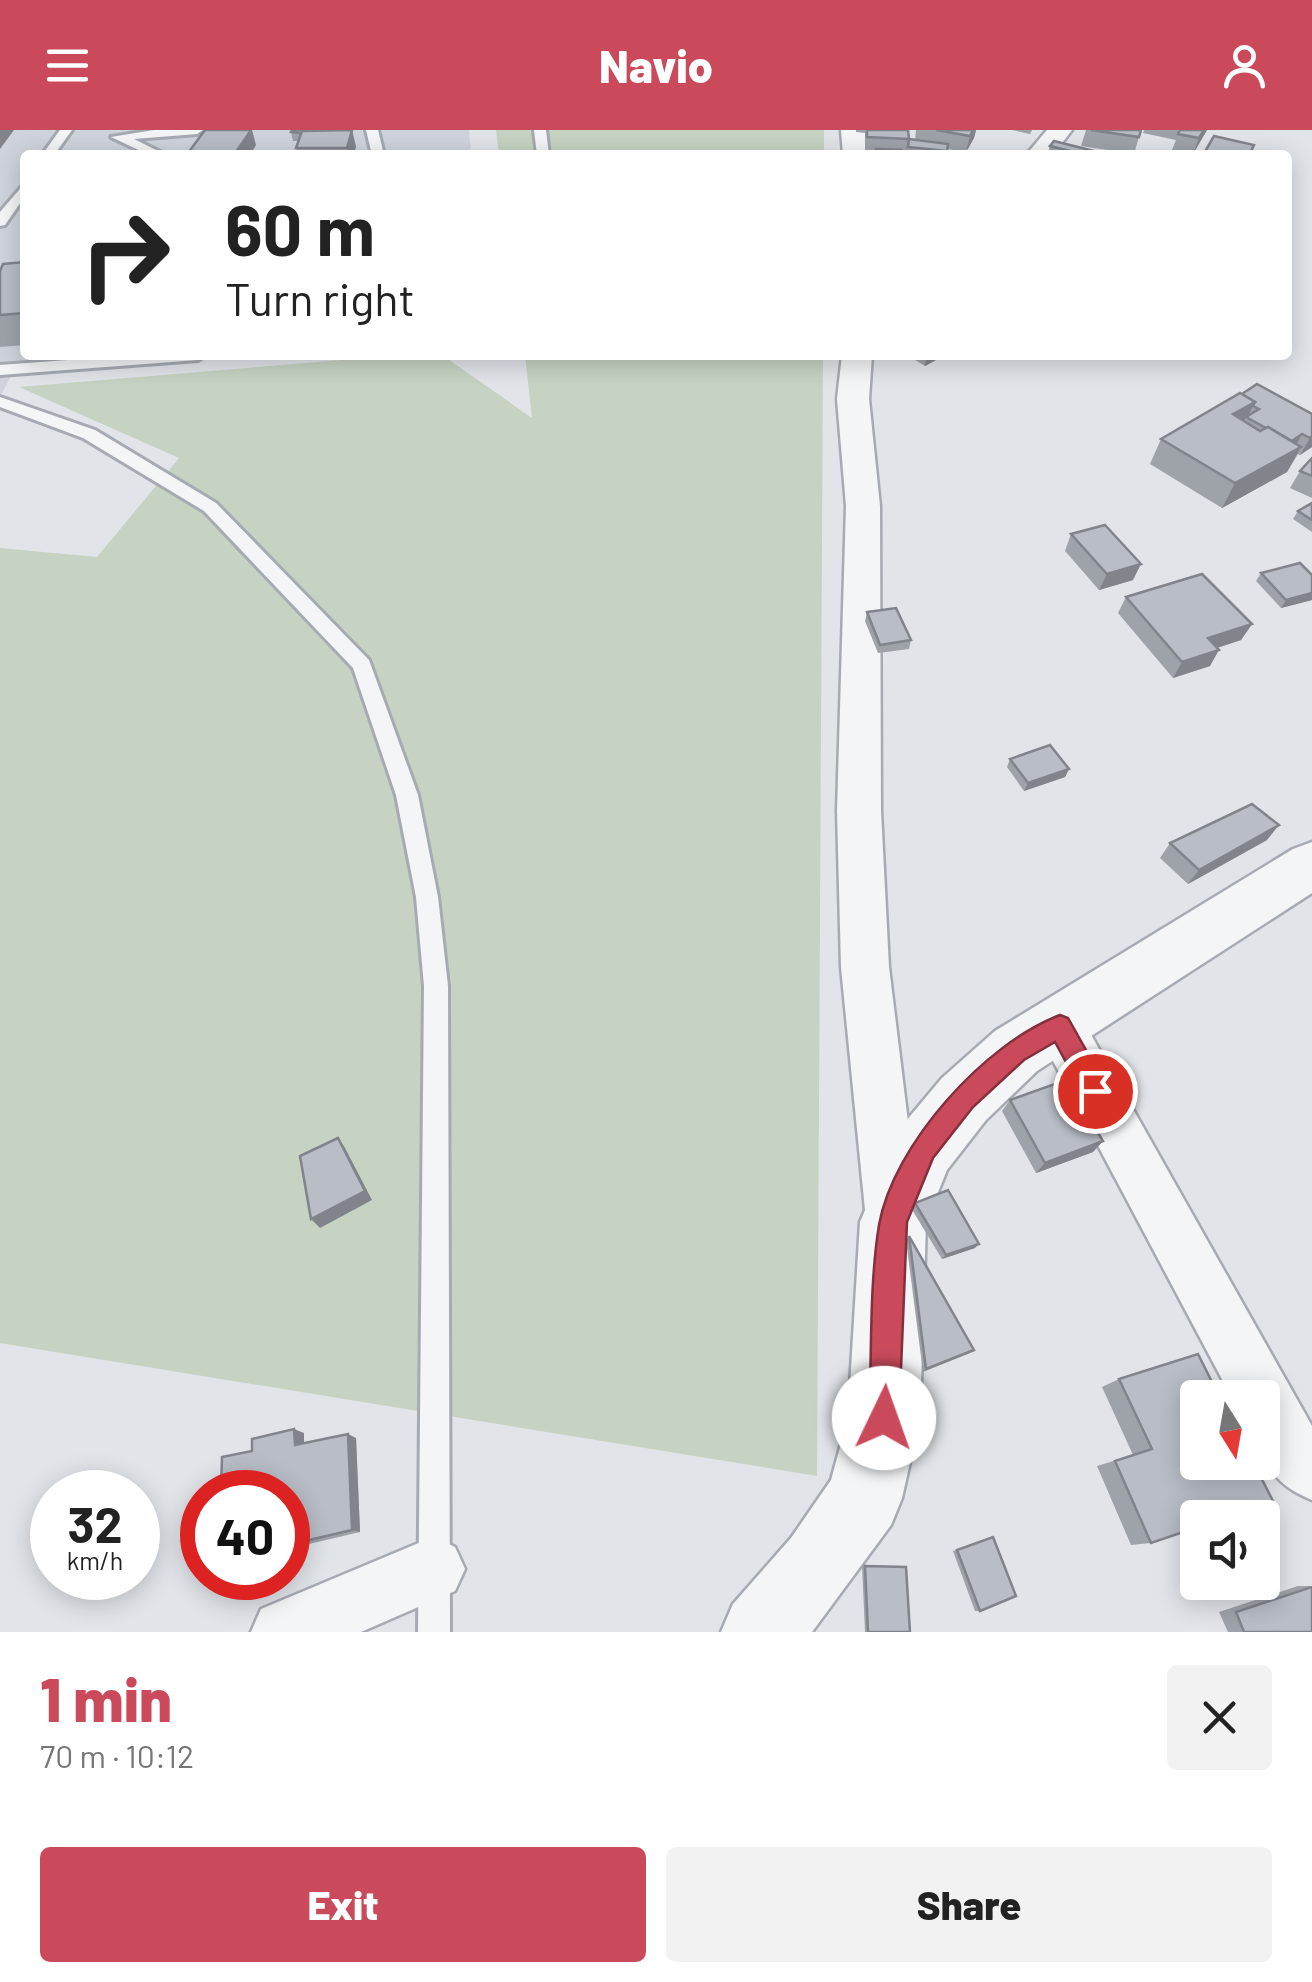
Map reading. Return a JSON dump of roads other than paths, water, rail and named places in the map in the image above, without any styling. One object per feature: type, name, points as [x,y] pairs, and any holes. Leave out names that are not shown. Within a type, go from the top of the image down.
[{"type":"street","points":[[1044,150],[1060,130]]},
{"type":"street","points":[[761,1632],[818,1565],[864,1498],[884,1418],[893,1222],[865,967],[859,811],[863,506],[853,399],[857,360]]},
{"type":"street","points":[[893,1222],[924,1149],[964,1099],[1016,1052],[1282,880],[1312,865]]},
{"type":"street","points":[[1060,1026],[1291,1448],[1312,1470]]},
{"type":"street","points":[[284,1632],[433,1569]]},
{"type":"lane","points":[[116,137],[197,130]]},
{"type":"lane","points":[[116,137],[148,150]]},
{"type":"lane","points":[[0,222],[20,194]]},
{"type":"lane","points":[[0,370],[132,360]]},
{"type":"lane","points":[[0,402],[89,434],[210,507],[362,665],[407,796],[428,898],[436,986],[434,1632]]}]
